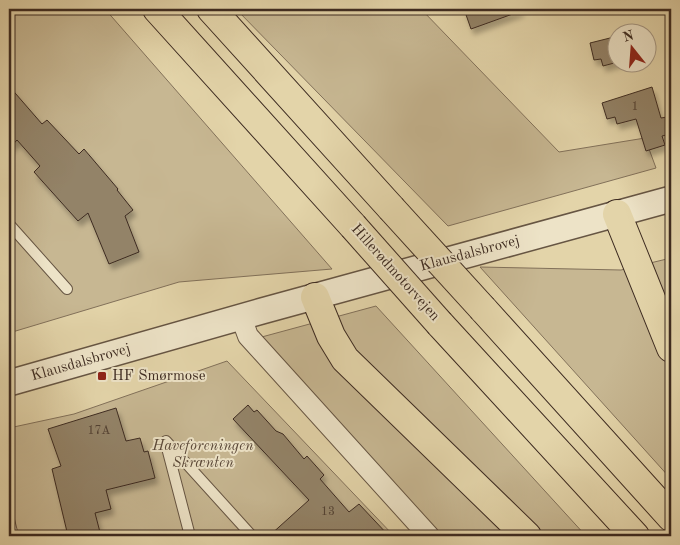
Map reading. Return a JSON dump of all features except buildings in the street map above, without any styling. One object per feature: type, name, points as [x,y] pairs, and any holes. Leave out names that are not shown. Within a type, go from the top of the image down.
[{"type":"highway","name":"Hillerødmotorvejen","points":[[157,9],[354,226],[440,324],[635,536]]},
{"type":"highway","points":[[211,9],[671,517]]},
{"type":"highway","points":[[617,214],[671,348]]},
{"type":"highway","points":[[315,297],[331,336],[346,358],[527,536]]},
{"type":"street","name":"Klausdalsbrovej","points":[[9,383],[671,199]]},
{"type":"street","points":[[241,317],[248,336],[429,536]]},
{"type":"lane","points":[[9,224],[67,289]]},
{"type":"lane","points":[[190,536],[166,441],[252,536]]},
{"type":"lane","points":[[9,520],[13,536]]},
{"type":"green space","points":[[9,9],[105,9],[332,269],[179,282],[9,333]]},
{"type":"green space","points":[[236,9],[421,9],[559,152],[645,138],[656,168],[448,226]]},
{"type":"green space","points":[[671,258],[671,479],[480,267],[621,270]]},
{"type":"green space","points":[[376,306],[586,536],[438,536],[258,338]]},
{"type":"green space","name":"Haveforeningen Skrænten","points":[[227,361],[394,536],[9,536],[9,428],[74,414]]},
{"type":"place","name":"HF Smørmose","points":[[102,376]]}]
